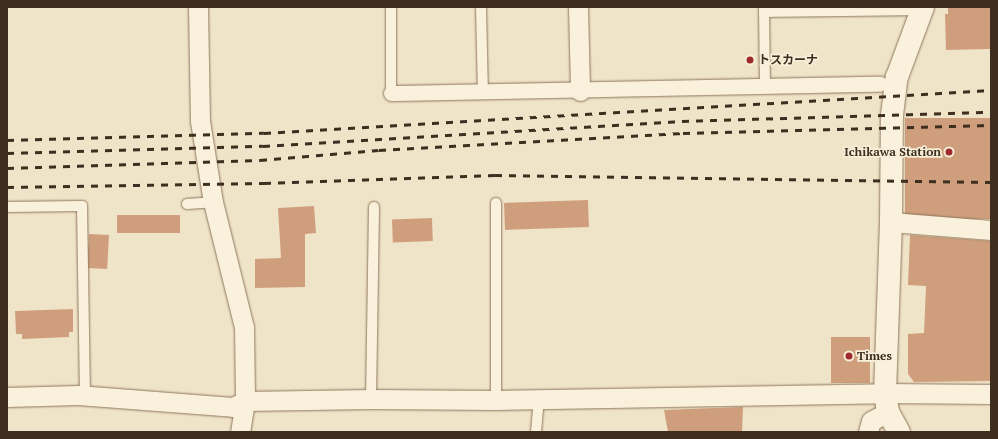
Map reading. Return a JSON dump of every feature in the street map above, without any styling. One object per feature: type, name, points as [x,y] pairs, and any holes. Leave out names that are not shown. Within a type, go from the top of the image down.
[{"type":"street","points":[[198,7],[200,121],[213,202],[244,326],[245,401],[240,432]]},
{"type":"street","points":[[578,7],[580,91]]},
{"type":"street","points":[[899,432],[886,402],[892,115],[897,77],[922,9]]},
{"type":"street","points":[[391,93],[580,91],[880,84]]},
{"type":"street","points":[[890,222],[991,230]]},
{"type":"street","points":[[7,397],[85,396],[233,406],[245,401],[371,399],[886,402],[991,394]]},
{"type":"street","points":[[868,432],[871,421],[886,402]]},
{"type":"lane","points":[[391,7],[391,93]]},
{"type":"lane","points":[[481,7],[482,92]]},
{"type":"lane","points":[[766,87],[764,10],[922,9]]},
{"type":"lane","points":[[187,204],[213,202]]},
{"type":"lane","points":[[496,203],[496,400]]},
{"type":"lane","points":[[7,207],[82,206],[85,396]]},
{"type":"lane","points":[[371,399],[374,207]]},
{"type":"lane","points":[[536,432],[539,399]]},
{"type":"building","points":[[948,7],[991,7],[991,49],[946,50],[945,14],[948,14]]},
{"type":"building","name":"Ichikawa Station","points":[[905,118],[991,118],[991,219],[905,219]]},
{"type":"building","points":[[588,200],[589,227],[505,230],[504,203]]},
{"type":"building","points":[[314,206],[316,233],[305,234],[305,287],[255,288],[255,259],[281,258],[278,208]]},
{"type":"building","points":[[117,215],[180,215],[180,233],[117,233]]},
{"type":"building","points":[[432,218],[433,241],[393,242],[392,219]]},
{"type":"building","points":[[89,234],[109,235],[107,269],[87,268]]},
{"type":"building","points":[[910,235],[991,241],[991,381],[914,382],[908,374],[908,334],[924,333],[926,286],[908,285]]},
{"type":"building","points":[[73,309],[73,332],[69,332],[69,337],[22,339],[22,334],[16,334],[15,311]]},
{"type":"building","points":[[831,337],[870,337],[870,383],[831,383]]},
{"type":"building","points":[[743,407],[742,432],[668,432],[664,410]]},
{"type":"railway","points":[[7,140],[264,133],[991,90]]},
{"type":"railway","points":[[7,153],[263,146],[682,121],[991,112]]},
{"type":"railway","points":[[7,168],[260,160],[379,150],[683,133],[991,125]]},
{"type":"railway","points":[[7,187],[264,183],[495,175],[991,182]]},
{"type":"place","name":"トスカーナ","points":[[750,60]]},
{"type":"place","name":"Ichikawa Station","points":[[949,152]]},
{"type":"place","name":"Times","points":[[849,356]]}]
